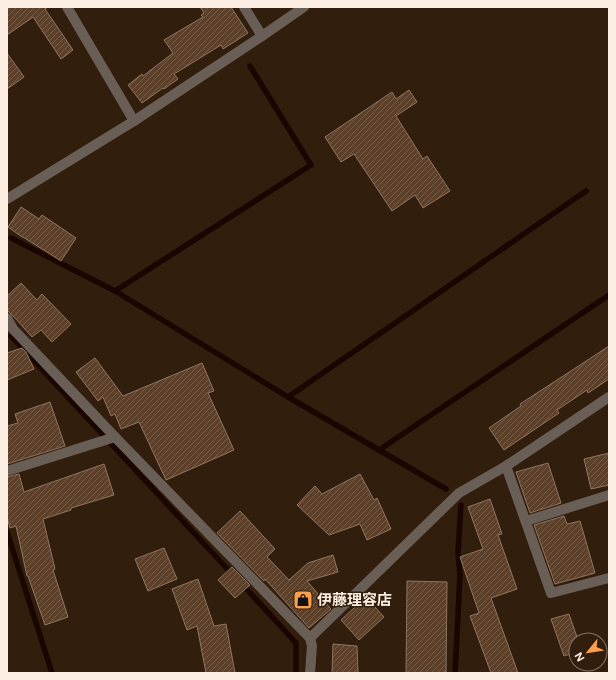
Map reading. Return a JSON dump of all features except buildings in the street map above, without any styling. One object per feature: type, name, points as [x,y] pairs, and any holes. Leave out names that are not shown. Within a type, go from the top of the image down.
[{"type":"street","points":[[67,7],[134,121]]},
{"type":"street","points":[[244,7],[262,36]]},
{"type":"street","points":[[7,199],[134,121],[304,7]]},
{"type":"street","points":[[7,318],[10,330],[310,638],[312,646],[310,673]]},
{"type":"street","points":[[310,638],[459,493],[506,466],[609,397]]},
{"type":"street","points":[[7,471],[115,437]]},
{"type":"street","points":[[506,466],[551,593],[609,578]]},
{"type":"street","points":[[526,521],[609,495]]},
{"type":"waterway","points":[[115,291],[311,165],[250,66]]},
{"type":"waterway","points":[[288,397],[586,191]]},
{"type":"waterway","points":[[11,238],[115,291],[288,397],[446,489]]},
{"type":"waterway","points":[[379,450],[609,295]]},
{"type":"waterway","points":[[11,336],[233,575]]},
{"type":"waterway","points":[[455,673],[460,575],[458,553],[461,505]]},
{"type":"waterway","points":[[7,532],[52,673]]},
{"type":"waterway","points":[[241,583],[296,643],[296,673]]},
{"type":"place","name":"伊藤理容店","points":[[303,600]]}]
